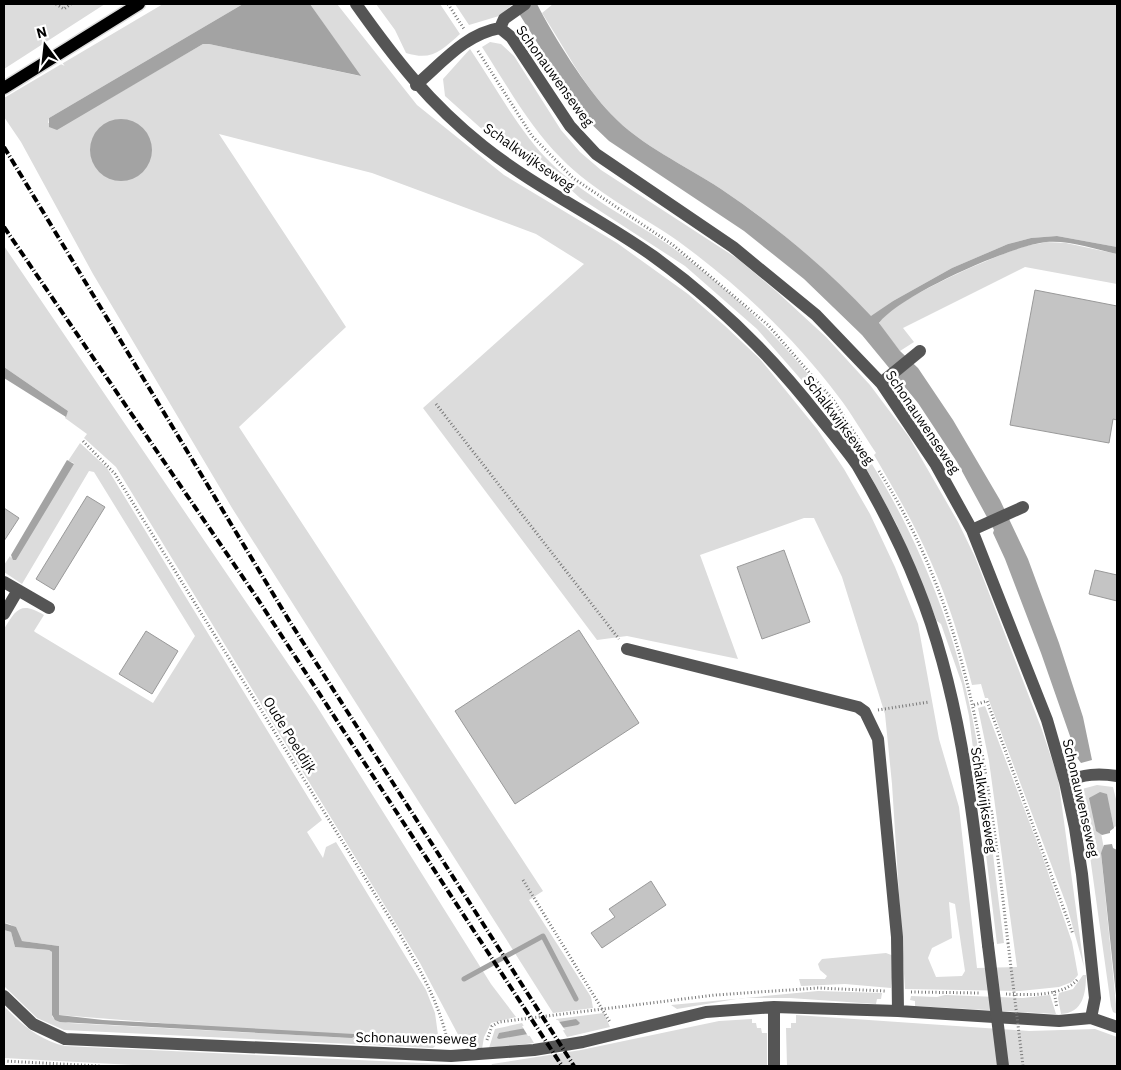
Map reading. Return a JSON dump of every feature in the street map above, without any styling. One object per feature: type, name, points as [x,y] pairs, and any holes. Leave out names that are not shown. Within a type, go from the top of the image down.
[{"type":"main road","points":[[4,88],[139,4]]},
{"type":"street","name":"Schalkwijkseweg","points":[[356,4],[416,85],[484,147],[651,254],[698,290],[750,337],[792,382],[856,464],[918,589],[941,658],[973,814],[1003,1066]]},
{"type":"street","points":[[500,28],[513,11],[525,4]]},
{"type":"street","name":"Schonauwenseweg","points":[[416,85],[470,38],[486,31],[500,28],[511,37],[570,126],[596,154],[733,246],[816,315],[881,383],[936,465],[972,530],[1047,720],[1065,782],[1082,874],[1095,998],[1090,1018]]},
{"type":"street","points":[[881,383],[916,355]]},
{"type":"street","points":[[972,530],[1022,506]]},
{"type":"street","points":[[4,582],[49,608]]},
{"type":"street","points":[[4,614],[18,590]]},
{"type":"street","points":[[627,649],[858,706],[865,712],[878,739],[897,937],[898,1011]]},
{"type":"street","points":[[1065,782],[1080,776],[1099,773],[1117,776]]},
{"type":"street","name":"Schonauwenseweg","points":[[4,996],[33,1024],[65,1039],[451,1056],[534,1050],[616,1034],[706,1012],[774,1007],[898,1011],[1059,1021],[1090,1018],[1117,1028]]},
{"type":"street","points":[[774,1007],[774,1066]]},
{"type":"path","points":[[56,4],[64,8],[71,4]]},
{"type":"path","points":[[448,4],[470,38]]},
{"type":"path","points":[[436,404],[627,649]]},
{"type":"path","name":"Oude Poeldijk","points":[[83,440],[116,474],[399,933],[429,986],[442,1016],[451,1056]]},
{"type":"path","name":"Schalkwijkseweg","points":[[1023,1066],[998,853],[974,705],[987,701],[1075,940]]},
{"type":"path","points":[[882,709],[929,702]]},
{"type":"path","points":[[523,880],[604,1009],[616,1034]]},
{"type":"path","points":[[1054,991],[1073,986],[1080,977]]},
{"type":"path","points":[[4,1061],[100,1066]]},
{"type":"shaded area","points":[[4,4],[105,4],[4,69]]},
{"type":"shaded area","points":[[163,4],[243,4],[49,118],[48,123],[102,103],[203,44],[360,76],[310,4],[337,4],[417,105],[504,175],[617,243],[688,294],[760,359],[817,429],[844,469],[870,514],[895,567],[918,624],[939,739],[959,807],[977,968],[1017,967],[989,761],[978,708],[985,706],[1043,858],[1072,942],[1078,975],[1072,982],[1059,987],[1020,991],[905,989],[892,784],[885,714],[842,577],[814,518],[804,518],[700,555],[738,659],[627,636],[597,640],[423,408],[584,264],[536,234],[372,173],[219,134],[346,327],[239,427],[543,891],[529,900],[591,997],[593,1008],[553,1013],[232,508],[93,274],[21,142],[4,117],[4,98]],"holes":[[[949,902],[955,904],[965,971],[962,976],[936,977],[928,958],[932,948],[952,938]]]},
{"type":"shaded area","points":[[243,4],[310,4],[361,76],[203,44],[57,130],[49,127],[49,118]]},
{"type":"shaded area","points":[[376,4],[440,4],[460,34],[436,53],[423,56],[406,53],[395,30]]},
{"type":"shaded area","points":[[455,4],[513,4],[499,16],[469,25]]},
{"type":"shaded area","points":[[513,4],[537,4],[581,76],[601,103],[623,125],[649,145],[721,189],[800,248],[871,316],[893,301],[952,268],[1008,244],[1031,238],[1057,236],[1117,247],[1117,254],[1064,242],[1046,242],[1029,245],[983,262],[932,286],[909,299],[879,323],[900,351],[918,368],[953,420],[1000,500],[1028,559],[1059,643],[1083,717],[1092,760],[1081,763],[1078,759],[1041,653],[993,533],[994,530],[957,462],[918,403],[862,335],[804,279],[744,231],[609,141],[583,116]]},
{"type":"shaded area","points":[[553,4],[1117,4],[1117,247],[1057,236],[1031,238],[1008,244],[952,268],[893,301],[871,317],[818,265],[781,233],[721,189],[636,136],[611,114],[583,78],[542,13]]},
{"type":"shaded area","points":[[490,42],[501,44],[514,56],[561,130],[580,152],[601,170],[738,259],[776,291],[826,337],[870,385],[909,437],[958,522],[975,557],[1042,730],[1058,778],[1084,967],[1067,906],[988,698],[985,698],[981,684],[972,685],[954,623],[925,548],[874,455],[876,453],[848,410],[821,374],[764,312],[722,275],[678,241],[588,182],[549,146],[528,119],[482,47]]},
{"type":"shaded area","points":[[470,49],[518,124],[552,164],[580,188],[673,248],[733,296],[777,339],[817,385],[853,435],[886,487],[914,542],[938,598],[957,656],[972,716],[982,772],[1004,943],[997,944],[969,716],[962,684],[941,624],[937,621],[897,525],[870,475],[825,407],[757,329],[685,266],[580,198],[560,180],[511,144],[484,131],[445,96],[443,79]]},
{"type":"shaded area","points":[[121,119],[133,122],[143,128],[149,138],[152,150],[149,162],[143,172],[133,178],[121,181],[109,178],[99,172],[93,162],[90,150],[93,138],[99,128],[109,122]]},
{"type":"shaded area","points":[[1046,242],[1066,243],[1117,254],[1117,284],[1025,267],[903,328],[914,342],[900,351],[879,325],[885,316],[900,305],[944,280],[1010,251]]},
{"type":"shaded area","points":[[4,246],[316,705],[491,984],[516,1017],[491,1023],[484,1037],[482,1049],[471,1050],[462,1042],[420,963],[116,467],[84,438],[87,434],[65,418],[68,411],[4,367]]},
{"type":"shaded area","points":[[4,367],[68,411],[66,417],[4,378]]},
{"type":"shaded area","points":[[80,443],[107,468],[322,820],[307,832],[323,858],[326,847],[336,842],[426,990],[435,1013],[439,1042],[433,1048],[64,1030],[37,1018],[4,986],[4,930],[11,932],[15,947],[49,950],[52,952],[52,1015],[53,1018],[69,1023],[352,1038],[59,1015],[59,946],[22,941],[14,927],[4,923],[4,629],[8,622],[16,612],[24,608],[30,608],[44,615],[35,632],[153,703],[195,636],[94,472],[89,471],[22,584],[4,572],[4,565],[10,556],[11,558],[74,463],[68,461]]},
{"type":"shaded area","points":[[67,460],[74,464],[16,560],[13,560],[11,555]]},
{"type":"shaded area","points":[[1097,785],[1113,787],[1117,803],[1117,826],[1114,827],[1106,794],[1101,833],[1104,849],[1101,853],[1117,1014],[1113,1012],[1111,1006],[1088,842],[1078,795],[1082,789]]},
{"type":"shaded area","points":[[1100,792],[1107,794],[1114,828],[1110,833],[1102,835],[1096,831],[1089,798]]},
{"type":"shaded area","points":[[1112,844],[1113,848],[1117,850],[1117,1005],[1101,853],[1104,845]]},
{"type":"shaded area","points":[[4,923],[16,927],[22,941],[59,946],[59,1015],[103,1020],[354,1034],[355,1036],[352,1038],[60,1022],[55,1020],[52,1015],[52,952],[49,950],[15,947],[11,932],[4,930]]},
{"type":"shaded area","points":[[886,953],[894,956],[891,988],[845,984],[801,986],[799,979],[825,979],[827,976],[820,970],[818,964],[822,959]]},
{"type":"shaded area","points":[[1083,975],[1086,975],[1086,982],[1082,1001],[1074,1010],[1061,1014],[1059,993],[1073,989]]},
{"type":"shaded area","points":[[818,991],[882,993],[881,999],[877,999],[876,1004],[790,998],[744,998]]},
{"type":"shaded area","points":[[945,995],[1023,998],[1050,995],[1056,1014],[915,1006],[915,1001],[910,1000],[911,996],[937,997]]},
{"type":"shaded area","points":[[739,999],[677,1009],[671,1005]]},
{"type":"shaded area","points":[[4,1006],[39,1036],[65,1046],[484,1066],[151,1066],[4,1058]]},
{"type":"shaded area","points":[[604,1013],[610,1027],[567,1037],[556,1019]]},
{"type":"shaded area","points":[[796,1015],[1029,1031],[1095,1029],[1117,1037],[1117,1066],[787,1066],[786,1028],[791,1028],[791,1023],[796,1023]]},
{"type":"shaded area","points":[[576,1019],[580,1023],[578,1025],[497,1038],[499,1033]]},
{"type":"shaded area","points":[[752,1019],[752,1023],[756,1023],[757,1028],[761,1028],[762,1033],[767,1033],[767,1066],[491,1066],[492,1064],[581,1050],[719,1021]]},
{"type":"shaded area","points":[[522,1023],[534,1043],[489,1048],[495,1029]]},
{"type":"pier","points":[[558,1020],[565,1030],[528,1036],[522,1026]]},
{"type":"building","points":[[1035,290],[1117,306],[1117,420],[1113,419],[1109,443],[1010,425]]},
{"type":"building","points":[[87,496],[105,507],[54,590],[36,579]]},
{"type":"building","points":[[4,508],[19,518],[4,541]]},
{"type":"building","points":[[784,550],[810,622],[762,639],[737,567]]},
{"type":"building","points":[[1095,570],[1117,575],[1117,601],[1089,594]]},
{"type":"building","points":[[579,630],[639,723],[515,804],[455,711]]},
{"type":"building","points":[[146,631],[178,651],[152,694],[119,674]]},
{"type":"building","points":[[651,881],[666,905],[602,948],[591,933],[615,917],[609,909]]},
{"type":"waterway","points":[[464,979],[543,936],[576,999]]},
{"type":"railway","points":[[4,147],[290,622],[574,1066]]},
{"type":"railway","points":[[4,227],[257,598],[562,1066]]}]
